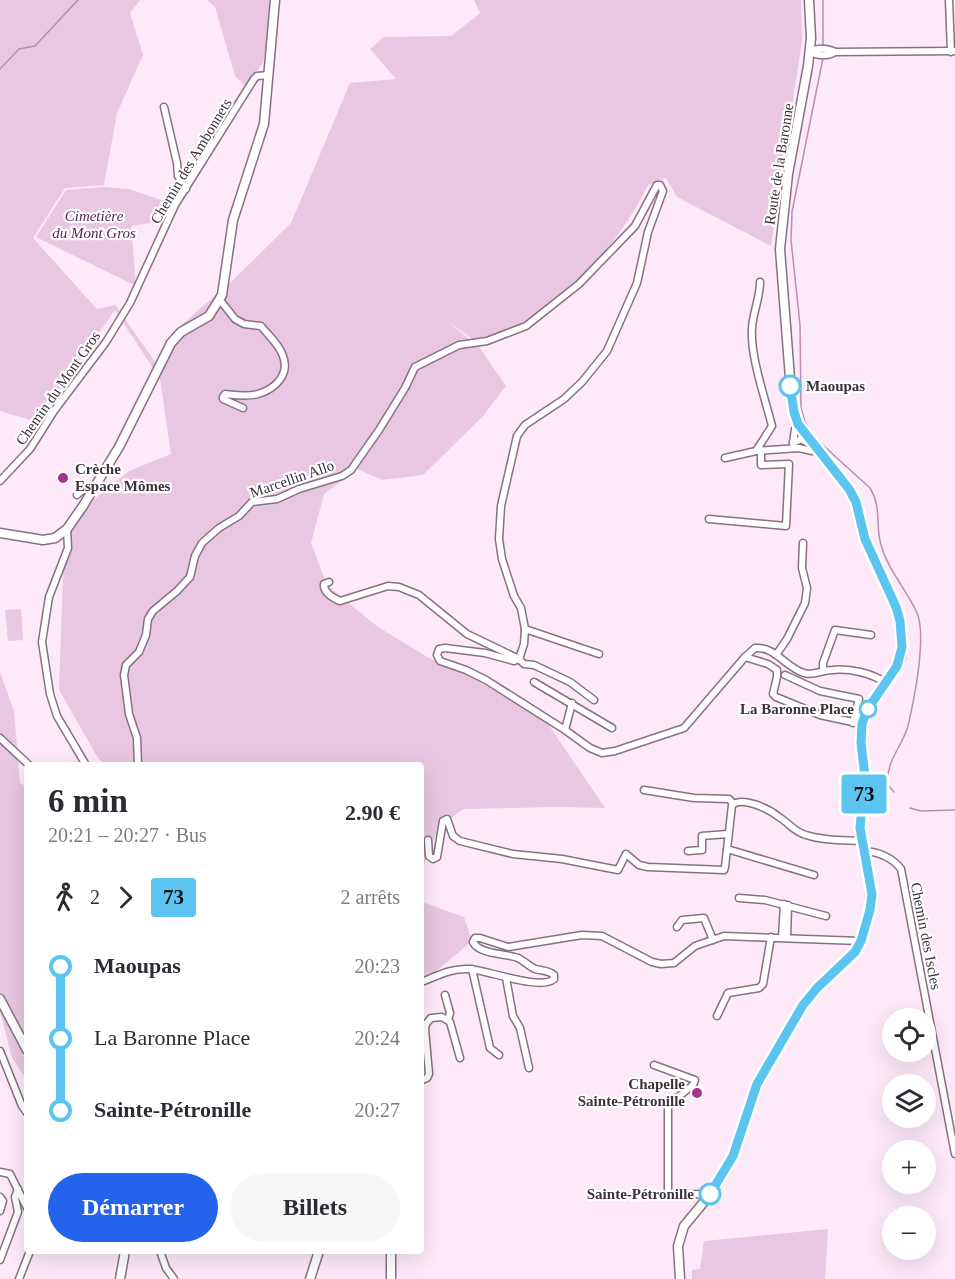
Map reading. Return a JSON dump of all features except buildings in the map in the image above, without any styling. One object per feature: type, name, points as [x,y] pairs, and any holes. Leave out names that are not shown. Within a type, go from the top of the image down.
[{"type":"main road","points":[[0,533],[43,540],[54,538],[67,529],[122,441],[171,343],[181,332],[209,316],[220,300],[233,220],[264,129],[275,0]]},
{"type":"main road","name":"Route de la Baronne","points":[[680,1279],[678,1255],[680,1236],[684,1226],[720,1180],[733,1156],[757,1084],[803,1005],[817,988],[855,952],[861,941],[872,894],[860,821],[865,776],[857,723],[901,658],[900,621],[883,574],[865,539],[856,502],[849,489],[815,451],[800,439],[792,404],[780,249],[781,224],[810,51],[809,0]]},
{"type":"main road","points":[[0,999],[24,1044]]},
{"type":"main road","points":[[120,1279],[124,1254]]},
{"type":"main road","points":[[310,1279],[318,1254]]},
{"type":"main road","points":[[391,1254],[391,1279]]},
{"type":"street","points":[[810,51],[815,55],[830,55],[835,52],[953,51],[949,0]]},
{"type":"street","name":"Chemin des Ambonnets","points":[[130,303],[165,224],[186,189],[254,79],[257,76],[269,75]]},
{"type":"street","points":[[164,107],[178,176],[186,189]]},
{"type":"street","name":"Marcellin Allo","points":[[138,762],[137,738],[129,714],[124,675],[126,665],[139,652],[146,635],[148,619],[153,611],[190,577],[195,556],[202,543],[219,528],[239,516],[252,502],[277,500],[300,489],[342,476],[351,470],[379,430],[415,367],[459,345],[487,341],[526,326],[579,284],[635,226],[657,185],[662,186],[663,191],[648,232],[637,284],[607,351],[582,382],[564,399],[525,425],[518,436],[501,506],[499,539],[502,559],[520,608],[525,629]]},
{"type":"street","points":[[709,519],[786,526],[789,464],[761,465],[759,451],[772,426],[752,344],[752,327],[760,282]]},
{"type":"street","points":[[220,300],[235,319],[244,324],[261,326],[283,355],[285,368],[281,379],[274,387],[257,394],[225,394],[223,397],[243,408]]},
{"type":"street","name":"Chemin du Mont Gros","points":[[0,482],[3,471],[30,449],[54,411],[106,342],[130,303]]},
{"type":"street","points":[[725,458],[759,451],[785,449],[800,439],[815,451]]},
{"type":"street","points":[[77,495],[86,487],[93,489]]},
{"type":"street","points":[[67,529],[68,548],[49,597],[42,642],[50,694],[57,716],[84,762]]},
{"type":"street","points":[[777,655],[805,603],[807,588],[802,568],[803,543]]},
{"type":"street","points":[[329,582],[324,584],[326,592],[340,601],[388,586],[399,587],[419,596],[468,634],[519,659],[524,664],[534,665],[570,682],[594,700]]},
{"type":"street","points":[[519,659],[524,645],[525,629],[599,654]]},
{"type":"street","points":[[824,671],[824,663],[835,630],[871,634]]},
{"type":"street","points":[[519,659],[514,661],[485,653],[446,648],[439,649],[437,655],[440,661],[486,680],[590,748],[602,753],[615,751],[684,728],[751,650],[761,647],[768,649],[798,671],[807,674],[835,669],[868,674],[886,683]]},
{"type":"street","points":[[745,657],[768,664],[777,670],[774,694],[776,697],[820,715],[857,723],[859,699],[820,691],[785,675]]},
{"type":"street","points":[[534,682],[612,728]]},
{"type":"street","points":[[565,730],[572,703]]},
{"type":"street","points":[[0,738],[26,762]]},
{"type":"street","points":[[644,790],[694,798],[729,799],[733,803]]},
{"type":"street","points":[[733,803],[741,801],[768,810],[804,835],[862,841]]},
{"type":"street","points":[[428,840],[429,856],[433,859],[437,857],[443,821],[447,819],[453,836],[460,841],[513,854],[562,859],[618,870],[626,855],[639,865],[648,867],[723,870],[726,867],[733,803]]},
{"type":"street","points":[[688,851],[702,850],[702,836],[728,834]]},
{"type":"street","points":[[727,849],[814,875]]},
{"type":"street","name":"Chemin des Iscles","points":[[864,852],[875,852],[894,861],[901,870],[955,1154]]},
{"type":"street","points":[[739,898],[765,900],[826,915]]},
{"type":"street","points":[[784,937],[786,905]]},
{"type":"street","points":[[677,927],[682,920],[704,918],[713,940]]},
{"type":"street","points":[[424,981],[450,971],[471,969],[506,978],[541,983],[554,979],[554,975],[549,972],[534,968],[519,959],[475,946],[473,942],[475,938],[508,947],[582,935],[602,936],[661,964],[674,963],[695,946],[724,936],[861,941]]},
{"type":"street","points":[[717,1016],[728,993],[761,987],[767,970],[771,937]]},
{"type":"street","points":[[471,969],[490,1048],[499,1055]]},
{"type":"street","points":[[506,978],[513,1016],[520,1028],[529,1068]]},
{"type":"street","points":[[445,995],[450,1013],[448,1020]]},
{"type":"street","points":[[424,1079],[429,1074],[426,1024],[428,1020],[435,1017],[448,1020],[452,1024],[460,1058]]},
{"type":"street","points":[[0,1051],[24,1109]]},
{"type":"street","points":[[654,1065],[695,1080],[693,1085],[668,1105],[668,1192],[670,1195],[710,1195]]},
{"type":"street","points":[[0,1172],[10,1174],[24,1202]]},
{"type":"street","points":[[0,1260],[18,1212],[15,1197],[18,1190]]},
{"type":"street","points":[[0,1197],[3,1201],[0,1211]]},
{"type":"street","points":[[19,1279],[29,1254]]},
{"type":"street","points":[[161,1254],[166,1268],[174,1279]]},
{"type":"green space","points":[[0,0],[140,0],[130,13],[143,55],[117,113],[104,185],[65,188],[33,238],[97,309],[115,305],[156,363],[173,332],[231,282],[291,223],[350,83],[396,79],[370,49],[384,37],[451,36],[480,13],[474,0],[801,0],[802,40],[771,246],[677,197],[666,178],[648,185],[625,224],[598,260],[565,292],[529,319],[478,343],[446,320],[479,347],[506,386],[483,416],[423,475],[382,480],[357,469],[324,494],[311,543],[327,585],[378,627],[429,658],[469,676],[546,721],[605,808],[463,809],[438,828],[424,865],[424,762],[102,762],[59,690],[65,523],[129,471],[171,454],[160,379],[115,310],[37,422],[0,411]]},
{"type":"green space","points":[[207,0],[269,0],[269,30],[263,63],[245,86],[235,76],[215,7]]},
{"type":"green space","name":"Cimetière du Mont Gros","points":[[103,187],[129,189],[161,200],[151,223],[131,226],[136,286],[36,237],[66,190]]},
{"type":"green space","points":[[21,609],[23,640],[8,641],[5,610]]},
{"type":"green space","points":[[0,672],[14,711],[20,783],[24,785],[24,1076],[12,1058],[0,1011]]},
{"type":"green space","points":[[424,903],[464,917],[472,941],[424,980]]},
{"type":"green space","points":[[828,1229],[825,1279],[692,1279],[692,1270],[700,1269],[704,1241]]},
{"type":"waterway","points":[[0,69],[19,49],[35,46],[78,0]]},
{"type":"waterway","points":[[823,0],[823,45]]},
{"type":"waterway","points":[[823,58],[792,212],[791,240],[800,325],[801,408],[805,422],[815,438],[870,488],[874,495],[879,537],[884,554],[913,604],[920,624],[920,652],[911,715],[889,769],[888,785],[894,792]]},
{"type":"waterway","points":[[910,808],[921,811],[955,810]]},
{"type":"bus line","name":"73","points":[[710,1194],[733,1156],[757,1084],[803,1005],[811,994],[855,952],[861,941],[872,902],[870,878],[860,828],[865,787],[861,743],[862,724],[867,710],[901,658],[900,621],[883,574],[865,539],[859,509],[849,489],[801,430],[792,404],[790,386]]},
{"type":"place","name":"Maoupas","points":[[790,386]]},
{"type":"place","name":"Crèche Espace Mômes","points":[[63,478]]},
{"type":"place","name":"La Baronne Place","points":[[868,709]]},
{"type":"place","name":"Chapelle Sainte-Pétronille","points":[[697,1093]]},
{"type":"place","name":"Sainte-Pétronille","points":[[710,1194]]}]
